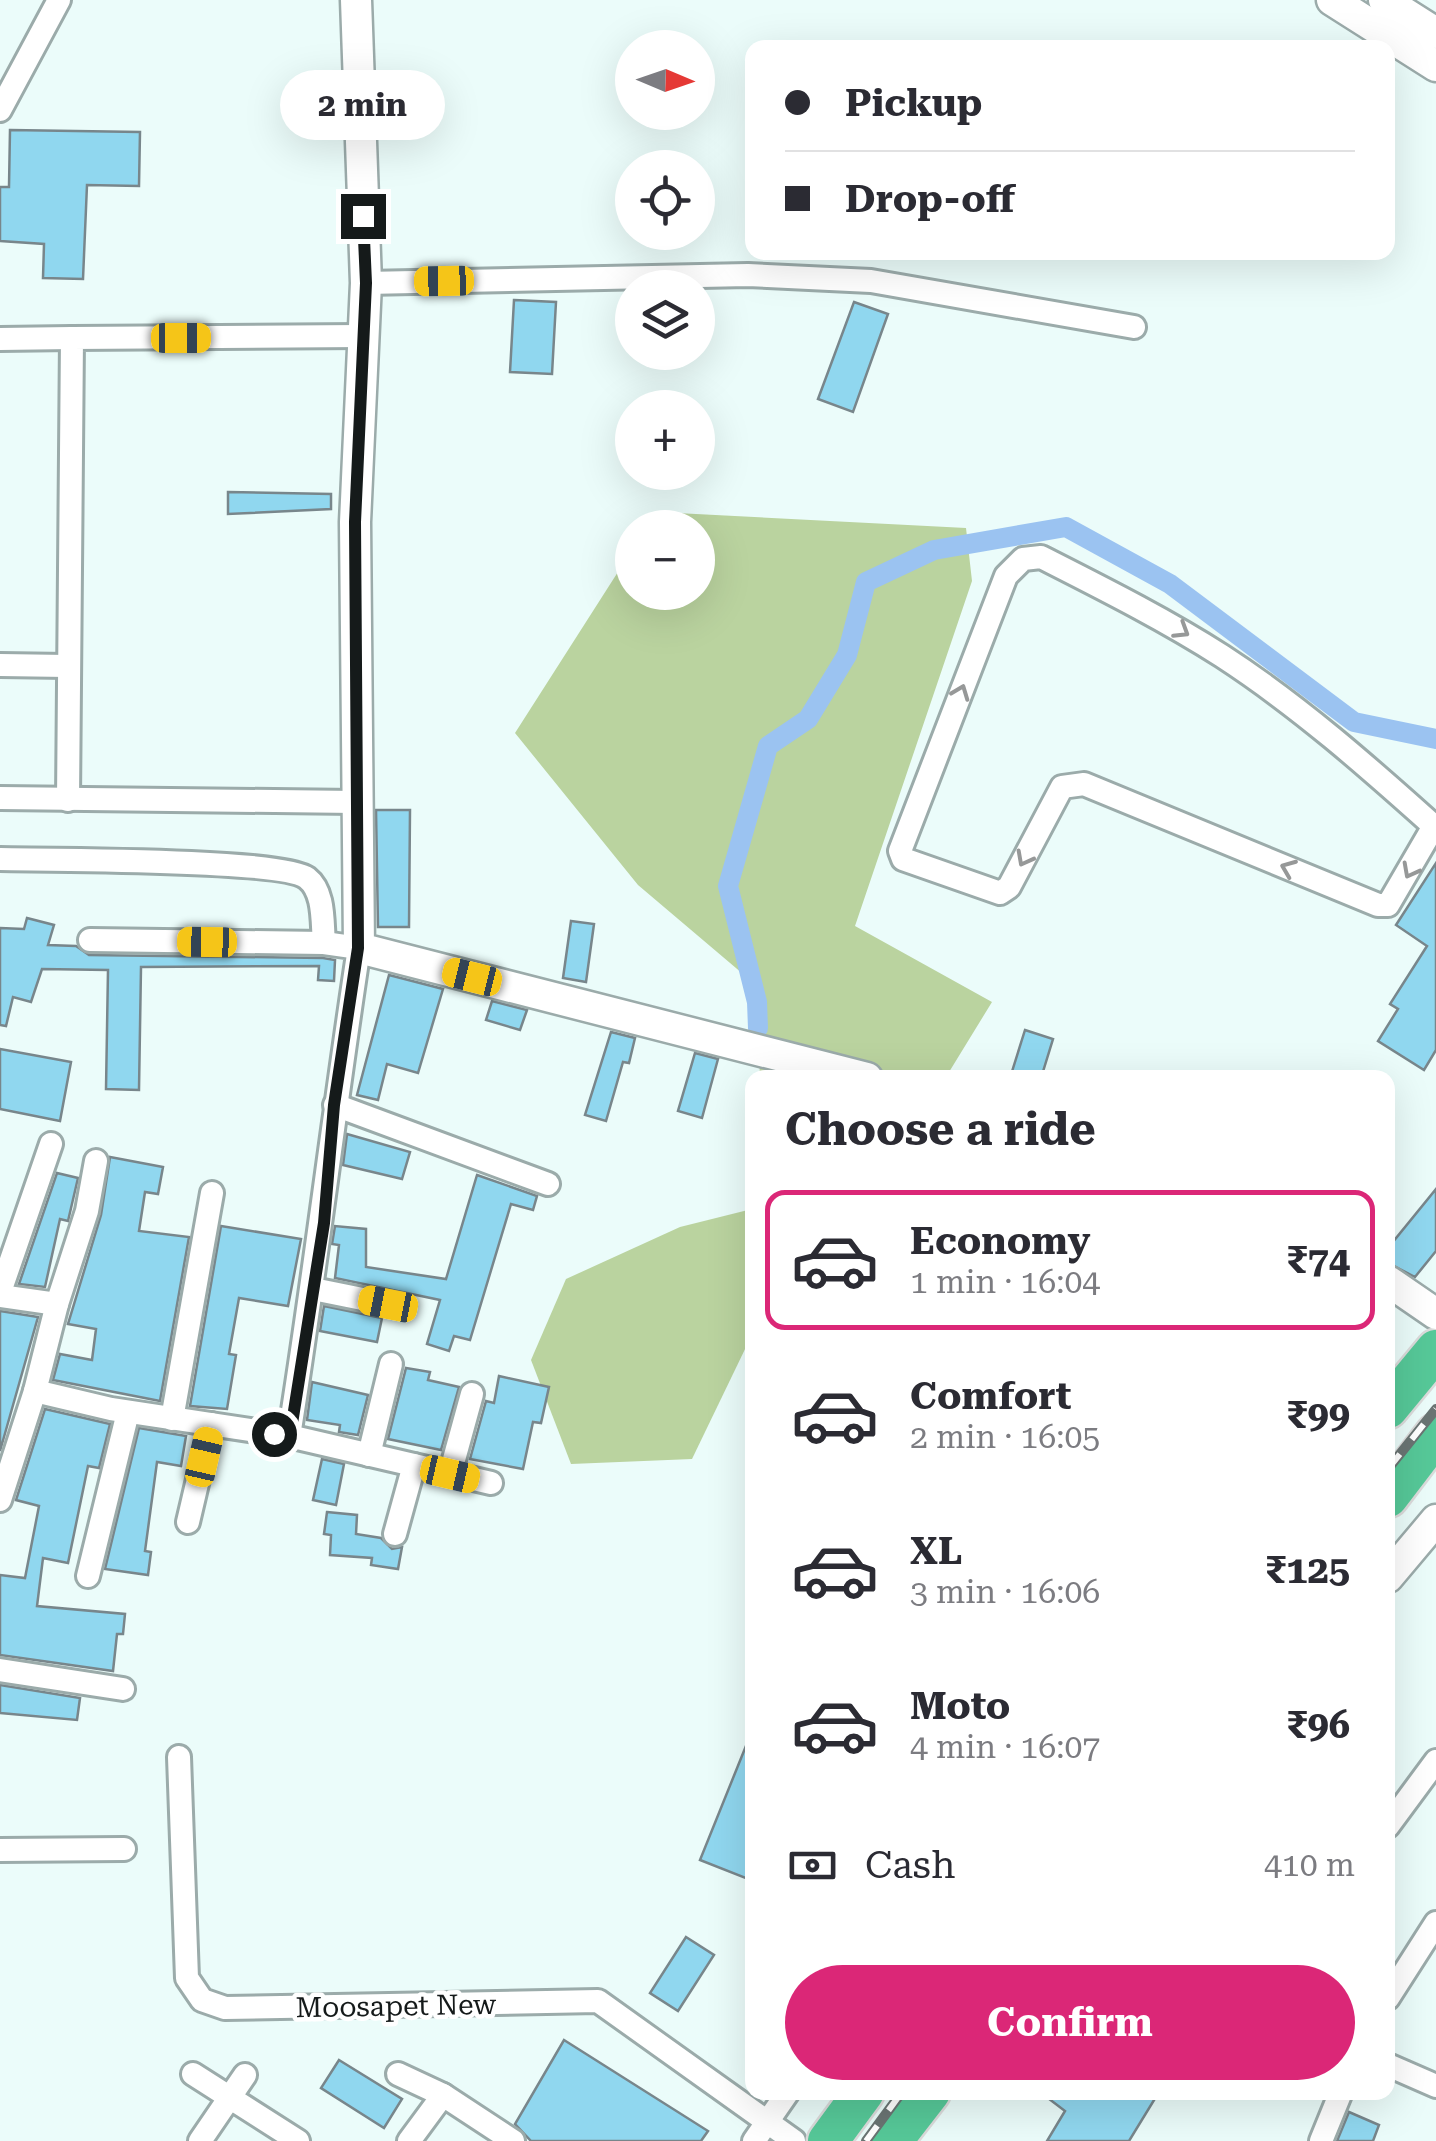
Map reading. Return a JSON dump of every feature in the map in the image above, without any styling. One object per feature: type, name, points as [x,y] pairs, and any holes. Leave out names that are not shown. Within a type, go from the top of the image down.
[{"type":"highway","points":[[1395,1400],[1436,1350]]},
{"type":"highway","points":[[1395,1487],[1436,1434]]},
{"type":"highway","points":[[828,2141],[858,2100]]},
{"type":"highway","points":[[892,2141],[924,2100]]},
{"type":"street","points":[[0,110],[59,0]]},
{"type":"street","points":[[290,1436],[358,948],[355,522],[366,283],[356,0]]},
{"type":"street","points":[[1332,0],[1436,66]]},
{"type":"street","points":[[1384,0],[1436,32]]},
{"type":"street","points":[[366,283],[748,276],[871,281],[1134,327]]},
{"type":"street","points":[[0,339],[362,336]]},
{"type":"street","points":[[68,800],[72,338]]},
{"type":"street","points":[[1041,557],[1169,623],[1226,659],[1375,770],[1435,827],[1388,904],[1378,904],[1084,784],[1066,783],[1062,788],[1010,887],[1000,892],[903,859],[900,851],[1006,576],[1022,560],[1041,557]]},
{"type":"street","points":[[0,665],[68,666]]},
{"type":"street","points":[[0,798],[356,802]]},
{"type":"street","points":[[0,859],[253,868],[301,875],[310,880],[321,903],[324,943]]},
{"type":"street","points":[[90,940],[324,943],[358,948],[837,1070]]},
{"type":"street","points":[[334,1105],[548,1184]]},
{"type":"street","points":[[51,1144],[0,1294],[57,1304]]},
{"type":"street","points":[[0,1500],[7,1447],[35,1392],[57,1304],[87,1212],[96,1162]]},
{"type":"street","points":[[172,1418],[212,1193]]},
{"type":"street","points":[[1395,1285],[1436,1314]]},
{"type":"street","points":[[313,1289],[388,1304]]},
{"type":"street","points":[[370,1455],[392,1364]]},
{"type":"street","points":[[35,1392],[128,1412],[290,1436],[492,1483]]},
{"type":"street","points":[[450,1474],[472,1394]]},
{"type":"street","points":[[88,1576],[128,1412]]},
{"type":"street","points":[[188,1522],[211,1424]]},
{"type":"street","points":[[394,1534],[414,1465]]},
{"type":"street","points":[[1395,1569],[1436,1520]]},
{"type":"street","points":[[0,1670],[124,1689]]},
{"type":"street","name":"Moosapet New","points":[[179,1757],[187,1978],[202,2000],[226,2008],[598,2001],[794,2141]]},
{"type":"street","points":[[1395,1817],[1436,1761]]},
{"type":"street","points":[[0,1850],[124,1850]]},
{"type":"street","points":[[1395,1987],[1436,1923]]},
{"type":"street","points":[[1395,2068],[1436,2086]]},
{"type":"street","points":[[193,2074],[298,2141]]},
{"type":"street","points":[[200,2141],[245,2074]]},
{"type":"street","points":[[398,2074],[443,2095],[512,2141]]},
{"type":"street","points":[[409,2141],[443,2095]]},
{"type":"street","points":[[754,2141],[783,2100]]},
{"type":"street","points":[[1321,2141],[1338,2100]]},
{"type":"green space","points":[[715,515],[966,528],[972,581],[855,926],[992,1002],[950,1070],[760,1070],[756,985],[638,885],[515,733],[615,577],[615,610],[715,610]]},
{"type":"green space","points":[[745,1211],[745,1349],[692,1459],[571,1464],[531,1360],[566,1279],[680,1227]]},
{"type":"building","points":[[10,130],[140,132],[139,186],[87,185],[83,279],[43,278],[44,244],[0,241],[0,187],[9,187]]},
{"type":"building","points":[[514,300],[556,302],[552,374],[510,372]]},
{"type":"building","points":[[854,302],[888,314],[853,412],[818,399]]},
{"type":"building","points":[[228,492],[331,494],[331,509],[228,514]]},
{"type":"building","points":[[376,810],[410,810],[409,927],[378,927]]},
{"type":"building","points":[[1436,863],[1436,1050],[1424,1070],[1378,1041],[1398,1009],[1390,1004],[1427,946],[1396,925]]},
{"type":"building","points":[[27,918],[54,925],[48,945],[76,946],[89,955],[323,958],[335,960],[334,981],[318,980],[319,966],[141,967],[139,1090],[106,1089],[108,970],[42,969],[31,1002],[13,997],[6,1026],[0,1025],[0,928],[24,929]]},
{"type":"building","points":[[571,921],[594,924],[586,982],[563,978]]},
{"type":"building","points":[[389,975],[443,989],[418,1073],[387,1064],[378,1100],[357,1095]]},
{"type":"building","points":[[492,1001],[527,1010],[520,1030],[486,1020]]},
{"type":"building","points":[[1025,1030],[1053,1039],[1043,1070],[1012,1070]]},
{"type":"building","points":[[611,1032],[635,1038],[629,1063],[623,1062],[606,1121],[585,1115]]},
{"type":"building","points":[[0,1049],[71,1062],[60,1121],[0,1109]]},
{"type":"building","points":[[695,1053],[718,1059],[702,1118],[678,1111]]},
{"type":"building","points":[[347,1134],[410,1152],[402,1179],[343,1165]]},
{"type":"building","points":[[110,1157],[163,1167],[158,1194],[145,1192],[139,1231],[189,1237],[160,1401],[53,1380],[60,1354],[92,1360],[96,1329],[68,1324],[101,1215]]},
{"type":"building","points":[[57,1173],[78,1178],[68,1221],[60,1219],[45,1287],[19,1284]]},
{"type":"building","points":[[477,1175],[537,1196],[533,1210],[511,1204],[470,1340],[454,1336],[449,1351],[427,1344],[440,1300],[335,1278],[339,1245],[332,1244],[335,1226],[366,1229],[366,1267],[446,1279]]},
{"type":"building","points":[[1436,1189],[1436,1251],[1415,1277],[1395,1267],[1395,1239]]},
{"type":"building","points":[[221,1226],[301,1239],[288,1306],[239,1298],[229,1354],[236,1355],[227,1409],[190,1406]]},
{"type":"building","points":[[324,1306],[382,1318],[377,1342],[320,1331]]},
{"type":"building","points":[[0,1311],[38,1317],[0,1451]]},
{"type":"building","points":[[406,1368],[430,1372],[428,1380],[459,1387],[441,1450],[388,1439]]},
{"type":"building","points":[[499,1376],[549,1387],[541,1423],[533,1422],[523,1469],[470,1459],[486,1401],[494,1403]]},
{"type":"building","points":[[312,1382],[368,1395],[358,1435],[339,1432],[340,1425],[307,1420]]},
{"type":"building","points":[[45,1409],[110,1424],[99,1468],[88,1466],[68,1563],[43,1558],[37,1606],[125,1614],[123,1634],[117,1634],[113,1671],[0,1655],[0,1575],[25,1578],[39,1506],[16,1500]]},
{"type":"building","points":[[139,1428],[186,1436],[181,1466],[157,1462],[145,1551],[151,1552],[148,1575],[105,1569]]},
{"type":"building","points":[[322,1459],[344,1464],[336,1505],[313,1500]]},
{"type":"building","points":[[327,1512],[357,1515],[356,1534],[381,1538],[392,1549],[402,1547],[398,1569],[371,1565],[372,1558],[330,1555],[331,1535],[324,1534]]},
{"type":"building","points":[[0,1685],[80,1698],[77,1720],[0,1713]]},
{"type":"building","points":[[745,1748],[745,1878],[700,1860]]},
{"type":"building","points":[[686,1937],[714,1955],[678,2011],[650,1993]]},
{"type":"building","points":[[564,2040],[708,2131],[701,2141],[531,2141],[515,2124]]},
{"type":"building","points":[[339,2060],[402,2099],[384,2128],[321,2088]]},
{"type":"building","points":[[1051,2100],[1154,2100],[1129,2141],[1047,2141],[1065,2111]]},
{"type":"building","points":[[1349,2112],[1379,2125],[1373,2141],[1337,2141]]},
{"type":"waterway","points":[[758,1028],[757,1002],[728,886],[768,746],[808,719],[847,655],[866,582],[934,550],[1066,527],[1170,584],[1354,722],[1436,739]]},
{"type":"railway","points":[[1395,1460],[1436,1409]]},
{"type":"railway","points":[[866,2141],[896,2100]]},
{"type":"route","points":[[274,1434],[290,1436],[324,1223],[334,1105],[358,948],[355,522],[366,283],[363,216]]}]
